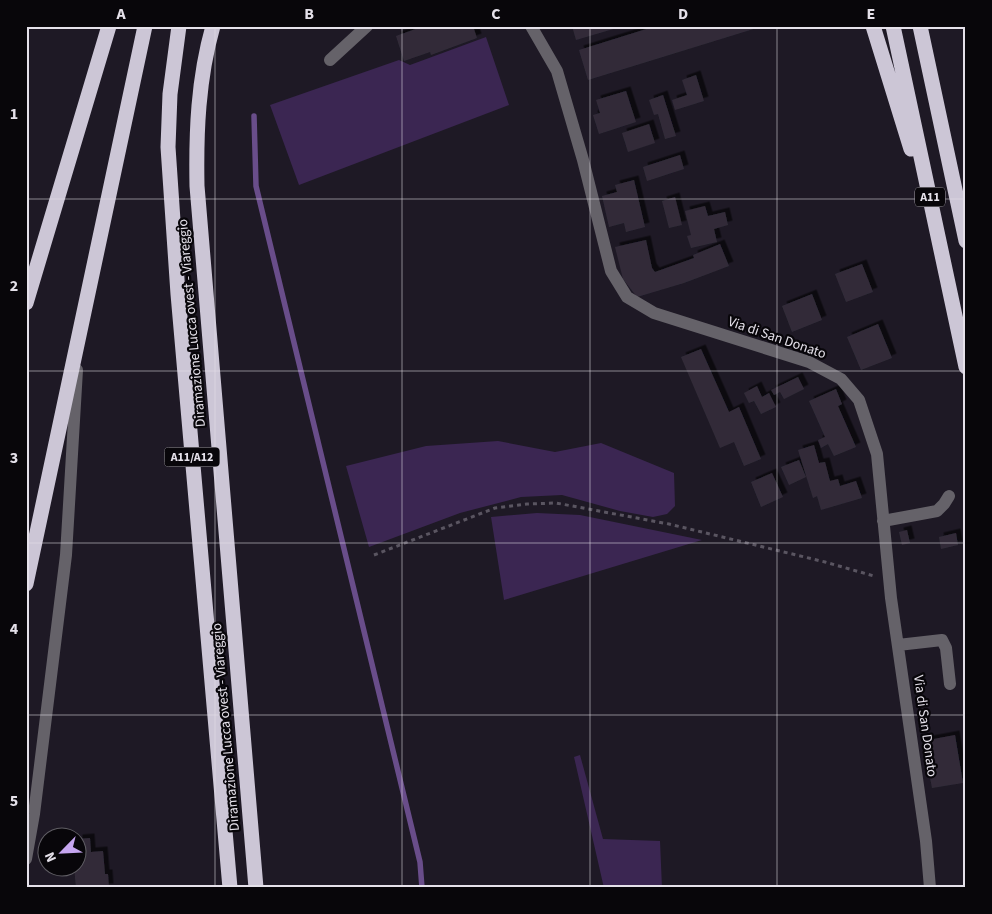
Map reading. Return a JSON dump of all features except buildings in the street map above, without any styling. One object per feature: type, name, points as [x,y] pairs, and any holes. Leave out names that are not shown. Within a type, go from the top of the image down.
[{"type":"highway","points":[[26,303],[109,26]]},
{"type":"highway","points":[[26,584],[145,26]]},
{"type":"highway","name":"Diramazione Lucca ovest - Viareggio","points":[[179,26],[170,94],[168,146],[180,314],[230,888]]},
{"type":"highway","name":"Diramazione Lucca ovest - Viareggio","points":[[213,26],[201,80],[197,122],[197,186],[256,888]]},
{"type":"highway","points":[[872,26],[941,249]]},
{"type":"highway","name":"A11","points":[[893,26],[966,367]]},
{"type":"highway","name":"A11","points":[[920,26],[966,242]]},
{"type":"highway","points":[[245,756],[263,888]]},
{"type":"street","points":[[330,60],[367,26]]},
{"type":"street","name":"Via di San Donato","points":[[531,26],[557,72],[584,160],[611,271],[627,297],[654,313],[809,362],[841,379],[859,400],[877,454],[889,580],[926,841],[930,888]]},
{"type":"street","points":[[26,859],[34,814],[66,555],[78,344]]},
{"type":"street","points":[[883,521],[937,511],[949,496]]},
{"type":"street","points":[[898,645],[942,640],[946,648],[950,684]]},
{"type":"path","points":[[374,555],[495,508],[556,503],[669,524],[825,562],[889,580]]},
{"type":"shaded area","points":[[486,37],[509,105],[299,185],[270,105],[399,60],[410,65]]},
{"type":"shaded area","points":[[498,441],[555,452],[601,443],[674,473],[675,506],[667,514],[653,517],[620,511],[562,495],[521,497],[460,513],[369,547],[346,466],[426,446]]},
{"type":"shaded area","points":[[537,513],[580,515],[702,540],[504,600],[491,517]]},
{"type":"shaded area","points":[[580,755],[603,839],[660,841],[662,888],[604,888],[574,757]]},
{"type":"waterway","points":[[254,116],[256,186],[420,862],[422,888]]}]
